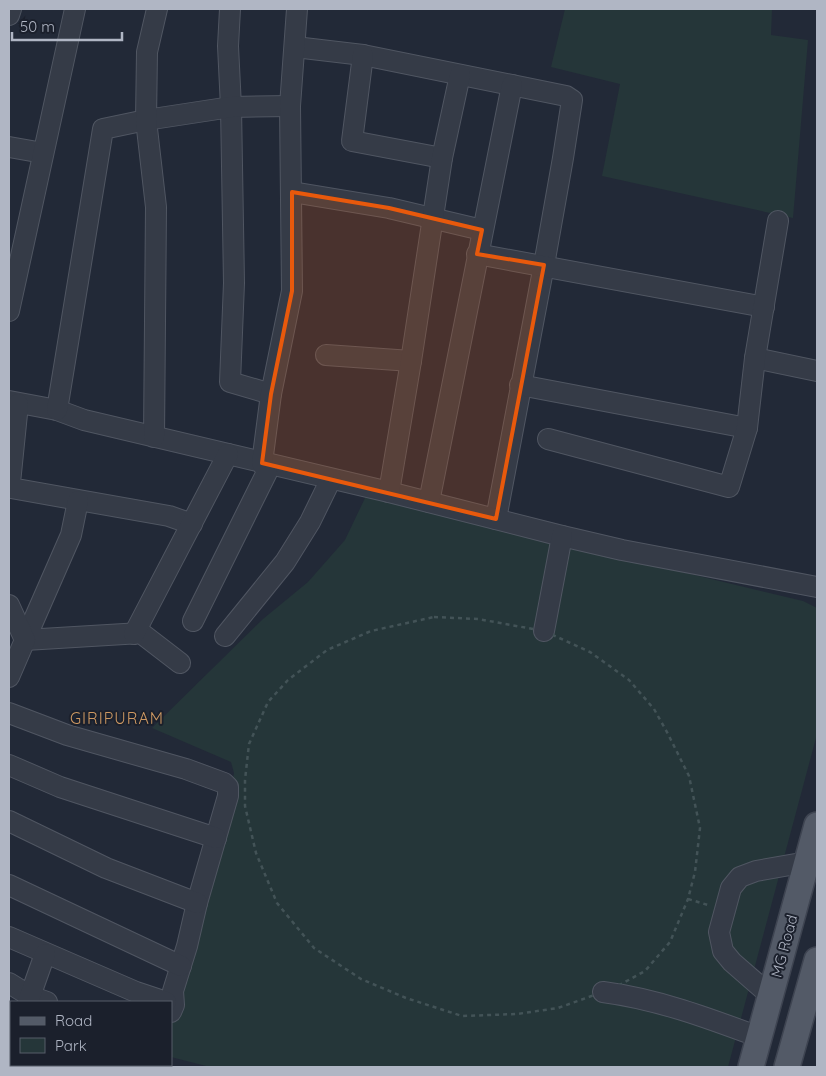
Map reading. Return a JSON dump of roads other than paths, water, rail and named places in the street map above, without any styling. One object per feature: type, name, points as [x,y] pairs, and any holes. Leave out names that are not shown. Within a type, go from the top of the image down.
[{"type":"main road","name":"MG Road","points":[[751,1067],[817,825]]},
{"type":"main road","points":[[787,1067],[807,1014],[817,960]]},
{"type":"main road","points":[[765,1016],[807,1014]]},
{"type":"street","points":[[9,15],[10,9]]},
{"type":"street","points":[[9,311],[75,9]]},
{"type":"street","points":[[154,437],[156,207],[146,120],[146,52],[157,9]]},
{"type":"street","points":[[230,9],[228,46],[234,282],[230,382],[271,394]]},
{"type":"street","points":[[193,621],[267,472],[262,463],[271,394],[292,291],[290,106],[297,9]]},
{"type":"street","points":[[295,47],[363,56],[566,96],[572,100],[544,265],[496,519]]},
{"type":"street","points":[[363,56],[352,141],[442,158]]},
{"type":"street","points":[[389,492],[442,158],[460,75]]},
{"type":"street","points":[[429,502],[512,85]]},
{"type":"street","points":[[57,410],[103,129],[146,120],[231,107],[290,106]]},
{"type":"street","points":[[9,147],[44,153]]},
{"type":"street","points":[[292,192],[389,208],[482,230]]},
{"type":"street","points":[[548,439],[729,487],[747,428],[755,358],[778,221]]},
{"type":"street","points":[[477,254],[764,307]]},
{"type":"street","points":[[326,355],[411,361]]},
{"type":"street","points":[[755,358],[817,370]]},
{"type":"street","points":[[520,385],[747,428]]},
{"type":"street","points":[[192,524],[169,516],[11,488],[14,402],[57,410],[84,420],[389,492],[622,550],[808,586],[817,597]]},
{"type":"street","points":[[134,634],[228,454]]},
{"type":"street","points":[[225,636],[285,562],[310,522],[331,479]]},
{"type":"street","points":[[9,677],[71,535],[78,501]]},
{"type":"street","points":[[544,631],[562,536]]},
{"type":"street","points":[[9,605],[25,640]]},
{"type":"street","points":[[25,640],[140,633],[180,663]]},
{"type":"street","points":[[9,713],[67,735],[186,769],[224,783],[228,788],[228,796],[197,903],[172,1001]]},
{"type":"street","points":[[9,765],[60,787],[216,838]]},
{"type":"street","points":[[9,821],[106,868],[197,903]]},
{"type":"street","points":[[765,1016],[723,950],[720,932],[725,909],[731,888],[740,877],[756,871],[807,862]]},
{"type":"street","points":[[9,885],[182,966]]},
{"type":"street","points":[[9,937],[44,954],[158,1001]]},
{"type":"street","points":[[9,983],[35,1000],[44,954]]},
{"type":"street","points":[[603,992],[672,1006],[765,1016]]},
{"type":"district","name":"GIRIPURAM","points":[[117,718]]}]
